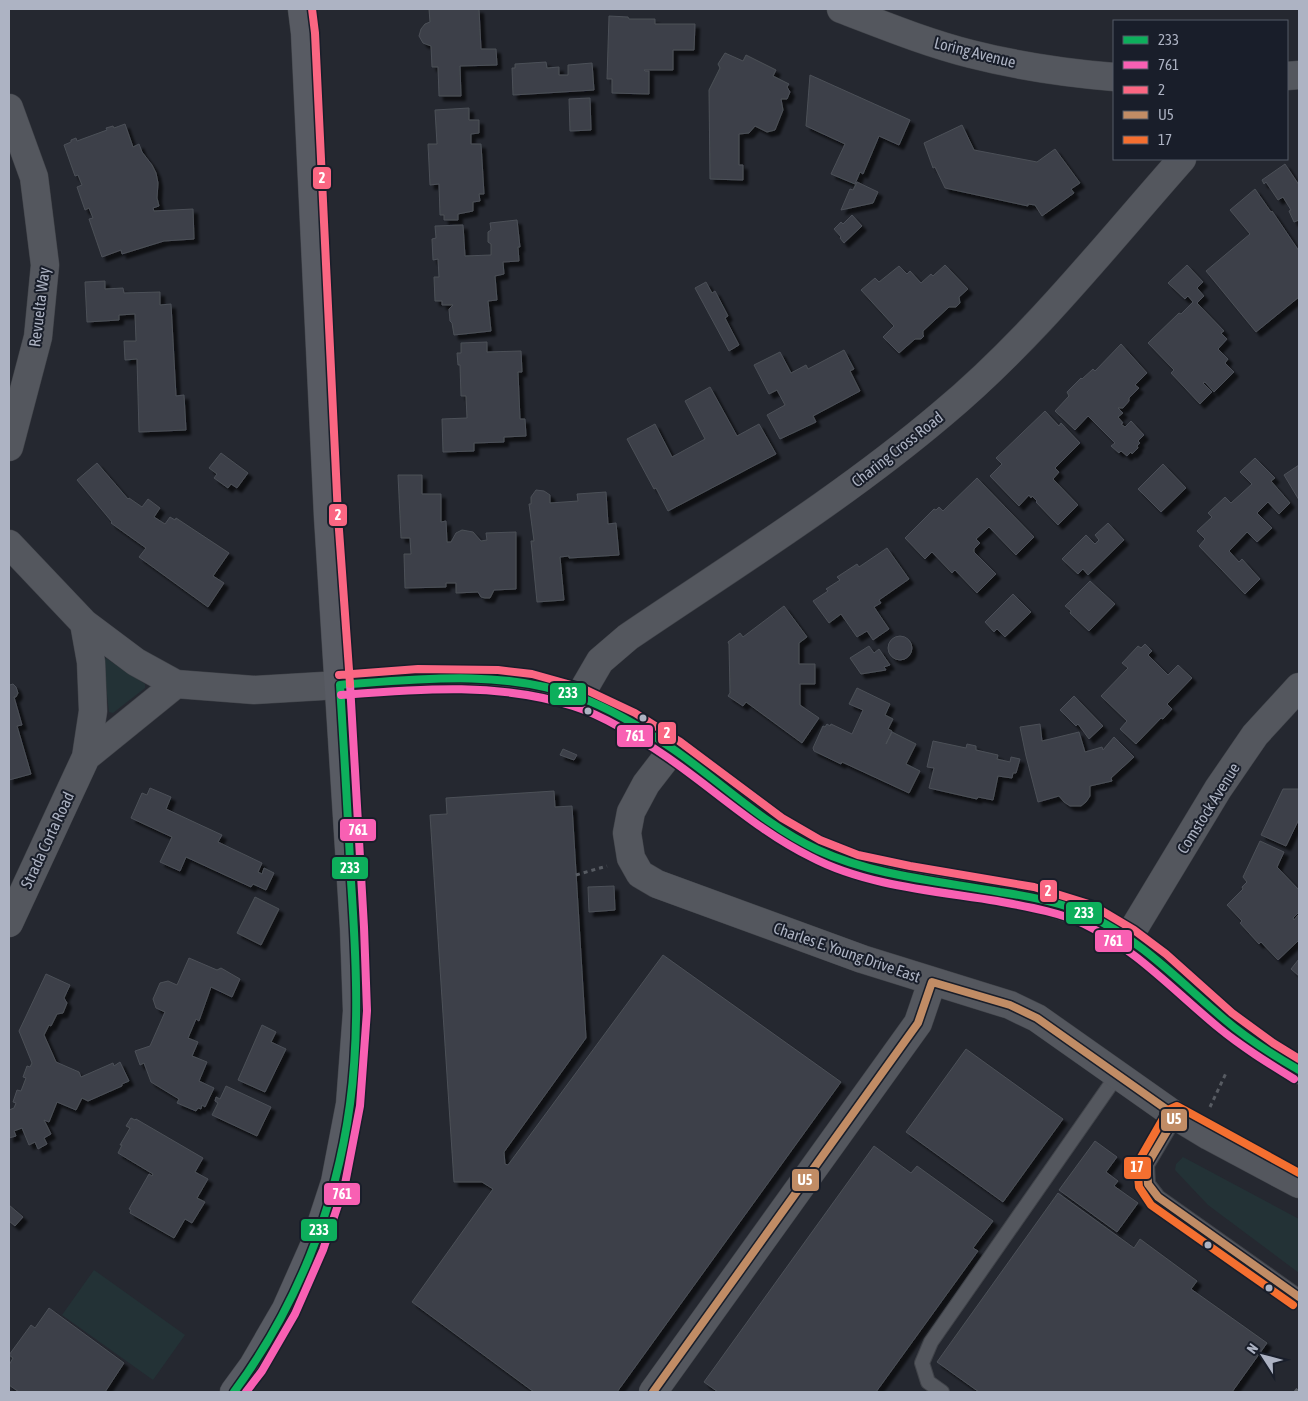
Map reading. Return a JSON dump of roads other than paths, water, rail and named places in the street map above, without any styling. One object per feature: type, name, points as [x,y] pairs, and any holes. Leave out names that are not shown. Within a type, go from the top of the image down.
[{"type":"main road","points":[[234,1392],[253,1366],[286,1309],[314,1246],[335,1182],[350,1104],[357,1011],[340,685],[328,517],[302,9]]},
{"type":"main road","points":[[340,685],[418,679],[498,680],[528,684],[579,697],[630,721],[673,749],[776,826],[816,849],[855,865],[1032,897],[1087,914],[1128,938],[1159,962],[1226,1021],[1267,1051],[1299,1070]]},
{"type":"street","name":"Loring Avenue","points":[[841,9],[896,30],[971,54],[1069,73],[1113,77]]},
{"type":"street","name":"Revuelta Way","points":[[9,108],[34,177],[45,265],[38,336],[9,447]]},
{"type":"street","name":"Charing Cross Road","points":[[579,697],[600,661],[628,636],[864,477],[943,414],[1018,345],[1181,160]]},
{"type":"street","points":[[9,544],[84,623],[136,662],[176,684],[254,690],[340,685]]},
{"type":"street","name":"Strada Corta Road","points":[[9,922],[86,757],[93,711],[91,662],[84,623]]},
{"type":"street","name":"Strada Corta Road","points":[[86,757],[176,684]]},
{"type":"street","name":"Comstock Avenue","points":[[1128,938],[1218,789],[1255,735],[1295,700]]},
{"type":"street","name":"Charles E. Young Drive East","points":[[673,749],[646,784],[630,812],[627,833],[632,858],[640,874],[657,884],[844,953],[1010,1005],[1037,1018],[1176,1116],[1209,1136],[1299,1184]]},
{"type":"street","points":[[653,1392],[918,1023],[932,982]]},
{"type":"lane","points":[[942,1392],[928,1382],[922,1364],[931,1342],[1118,1074]]},
{"type":"lane","points":[[1176,1116],[1147,1165],[1148,1184],[1158,1197],[1299,1297]]}]
